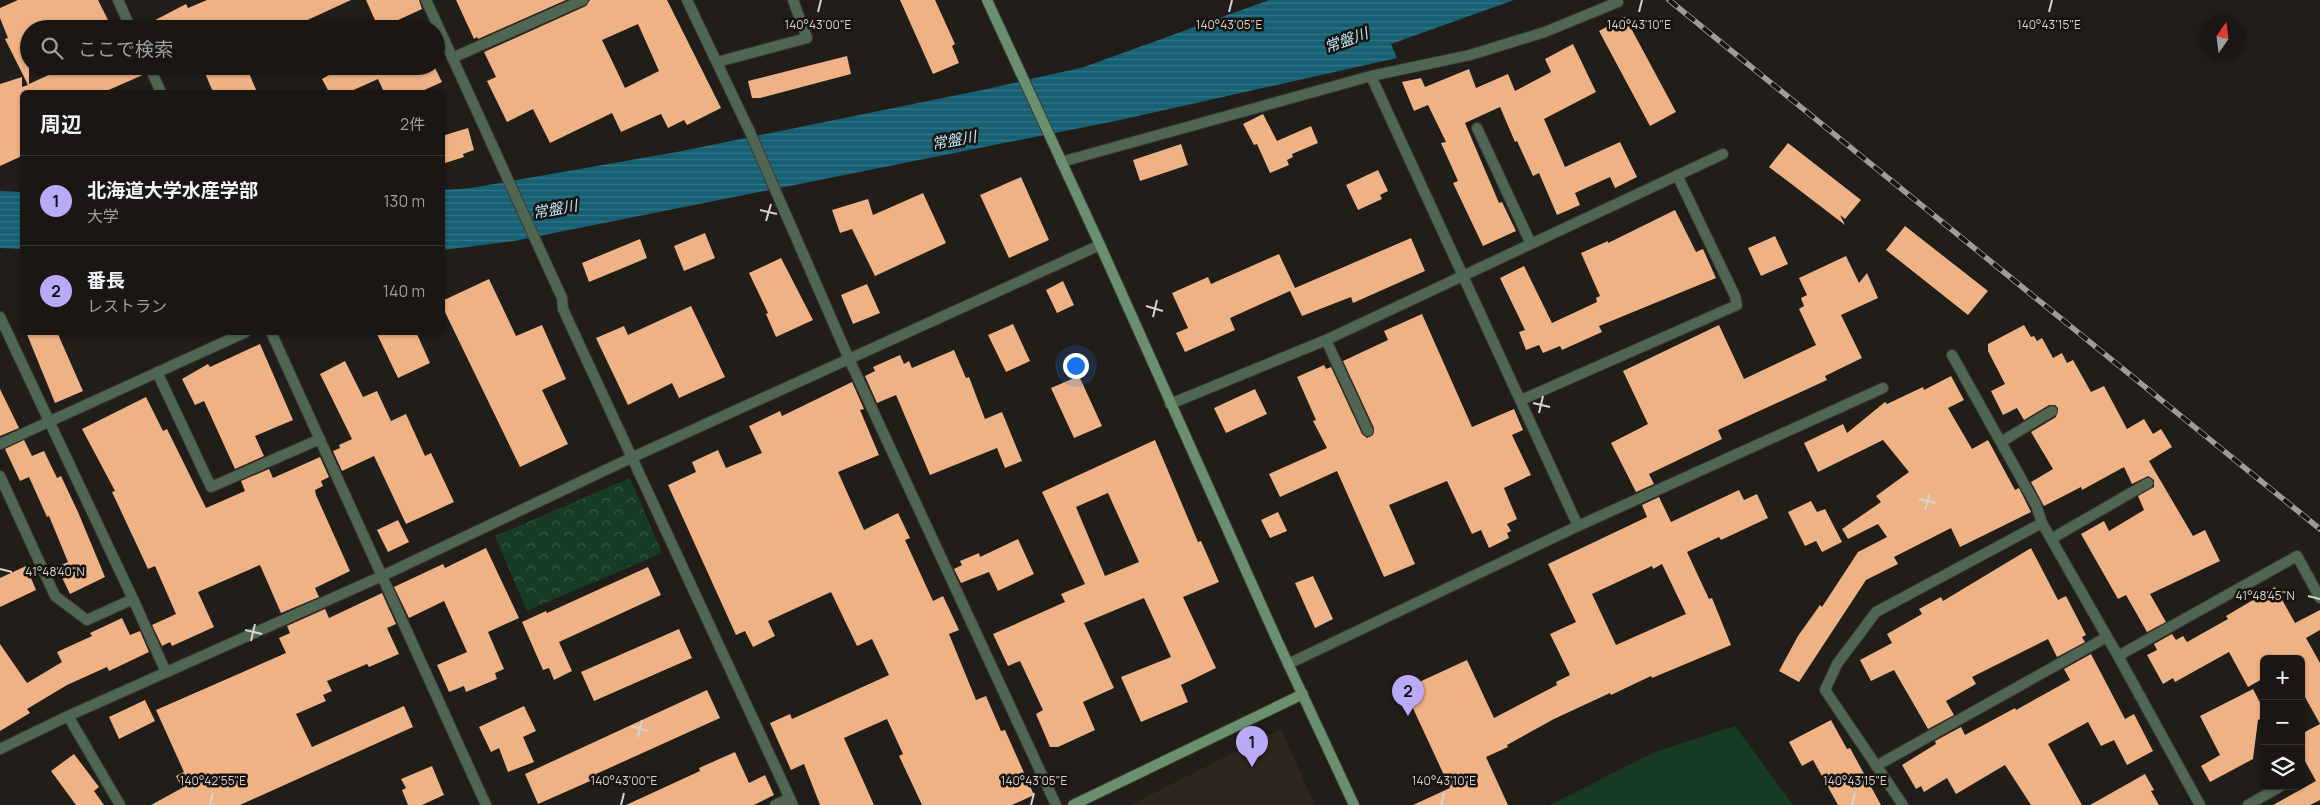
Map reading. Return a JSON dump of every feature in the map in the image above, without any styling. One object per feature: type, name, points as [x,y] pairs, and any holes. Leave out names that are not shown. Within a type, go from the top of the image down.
[{"type":"street","points":[[118,0],[127,20]]},
{"type":"street","points":[[426,0],[435,20]]},
{"type":"street","points":[[452,58],[583,0]]},
{"type":"street","points":[[687,0],[749,130],[778,200],[850,359],[1056,805]]},
{"type":"street","points":[[717,62],[807,38],[793,0]]},
{"type":"street","points":[[987,0],[1100,245],[1288,664],[1354,805]]},
{"type":"street","points":[[1061,162],[1372,76],[1497,47],[1545,32],[1618,2]]},
{"type":"street","points":[[445,42],[562,298],[563,309],[792,802],[775,805]]},
{"type":"street","points":[[153,75],[160,90]]},
{"type":"street","points":[[1372,76],[1578,526]]},
{"type":"street","points":[[1477,128],[1531,244]]},
{"type":"street","points":[[1170,404],[1326,340],[1723,154]]},
{"type":"street","points":[[1521,400],[1737,305],[1735,296],[1677,175]]},
{"type":"street","points":[[0,749],[68,716],[382,576],[633,457],[1100,245]]},
{"type":"street","points":[[0,317],[134,599],[166,672]]},
{"type":"street","points":[[0,444],[239,335]]},
{"type":"street","points":[[272,335],[486,805]]},
{"type":"street","points":[[1326,340],[1368,431]]},
{"type":"street","points":[[1952,355],[2036,505],[2042,523],[2051,540],[2118,656],[2200,805]]},
{"type":"street","points":[[157,372],[211,487],[320,439]]},
{"type":"street","points":[[1288,664],[1578,526],[1883,388]]},
{"type":"street","points":[[2001,442],[2052,411]]},
{"type":"street","points":[[0,476],[55,596],[87,620],[134,599]]},
{"type":"street","points":[[2051,540],[2148,483]]},
{"type":"street","points":[[1903,805],[1825,690],[1837,664],[1876,612],[2042,523]]},
{"type":"street","points":[[2118,656],[2297,556],[2320,598]]},
{"type":"street","points":[[1876,766],[2107,637]]},
{"type":"street","points":[[1073,805],[1303,694]]},
{"type":"street","points":[[68,716],[120,805]]},
{"type":"street","points":[[2248,805],[2274,790]]},
{"type":"shaded area","points":[[1281,729],[1315,805],[1130,805]]},
{"type":"green space","points":[[630,478],[662,553],[527,611],[495,536]]},
{"type":"green space","points":[[1735,726],[1793,805],[1550,805],[1655,752]]},
{"type":"water","name":"常盤川","points":[[1269,0],[1514,0],[1391,44],[1397,58],[1120,120],[514,241],[445,250],[445,190],[471,188],[677,152],[987,89],[1084,67]]},
{"type":"water","points":[[0,191],[20,192],[20,249],[0,248]]},
{"type":"building","points":[[18,0],[98,0],[108,20],[20,20],[20,69],[5,39],[8,38],[0,18],[0,8]]},
{"type":"building","points":[[207,0],[351,0],[308,20],[155,20],[186,4],[188,8]]},
{"type":"building","points":[[366,0],[419,0],[422,9],[398,20],[375,20]]},
{"type":"building","points":[[456,0],[566,0],[478,39],[477,37],[474,39]]},
{"type":"building","points":[[590,0],[667,0],[721,108],[687,125],[684,120],[668,128],[661,114],[621,132],[612,113],[550,143],[533,109],[507,122],[487,81],[496,77],[484,52],[586,6]],"holes":[[[638,24],[659,71],[625,88],[602,40]]]},
{"type":"building","points":[[900,0],[935,0],[955,44],[952,46],[959,63],[933,74]]},
{"type":"building","points":[[1625,17],[1676,112],[1650,126],[1599,31]]},
{"type":"building","points":[[1573,44],[1596,92],[1544,119],[1565,167],[1620,142],[1637,177],[1615,188],[1610,177],[1575,193],[1580,205],[1557,215],[1539,173],[1533,176],[1517,141],[1515,142],[1500,107],[1465,123],[1499,203],[1502,202],[1516,231],[1483,246],[1453,183],[1458,181],[1441,143],[1446,142],[1428,105],[1414,111],[1402,82],[1421,78],[1425,87],[1469,69],[1476,88],[1508,74],[1515,91],[1551,72],[1545,59]]},
{"type":"building","points":[[847,56],[851,74],[760,98],[752,98],[748,81]]},
{"type":"building","points":[[23,75],[29,75],[29,84],[48,75],[143,75],[109,90],[20,90],[20,157],[0,166],[0,84],[22,77],[22,87],[28,85]]},
{"type":"building","points":[[206,75],[250,75],[256,90],[212,90]]},
{"type":"building","points":[[329,75],[438,75],[442,82],[424,90],[383,90],[378,79],[353,90],[328,90],[322,79]]},
{"type":"building","points":[[1263,114],[1277,141],[1311,126],[1318,143],[1292,154],[1293,157],[1287,160],[1289,165],[1270,173],[1257,144],[1254,145],[1243,124]]},
{"type":"building","points":[[468,128],[474,150],[463,154],[464,157],[445,163],[445,135]]},
{"type":"building","points":[[1788,143],[1861,200],[1845,219],[1840,215],[1845,225],[1769,167]]},
{"type":"building","points":[[1181,144],[1188,165],[1140,181],[1133,160]]},
{"type":"building","points":[[1378,170],[1388,191],[1380,195],[1382,199],[1358,210],[1346,185]]},
{"type":"building","points":[[1021,177],[1049,240],[1009,258],[980,195]]},
{"type":"building","points":[[923,193],[946,243],[875,276],[852,229],[840,233],[832,210],[868,199],[873,215]]},
{"type":"building","points":[[1675,210],[1696,252],[1703,249],[1716,278],[1599,326],[1602,332],[1562,350],[1560,346],[1543,353],[1539,345],[1526,350],[1519,332],[1525,330],[1500,278],[1524,266],[1552,323],[1597,302],[1596,298],[1600,296],[1581,253],[1608,241],[1608,243]]},
{"type":"building","points":[[1905,226],[1988,291],[1968,315],[1886,250]]},
{"type":"building","points":[[705,233],[715,258],[684,271],[674,246]]},
{"type":"building","points":[[1775,236],[1788,264],[1761,276],[1748,248]]},
{"type":"building","points":[[1411,238],[1425,271],[1353,303],[1351,297],[1302,316],[1290,291],[1230,318],[1235,330],[1185,352],[1176,333],[1188,328],[1172,293],[1208,277],[1211,284],[1279,254],[1295,288]]},
{"type":"building","points":[[640,239],[647,258],[589,282],[582,263]]},
{"type":"building","points":[[1846,256],[1859,283],[1867,273],[1878,298],[1841,315],[1862,358],[1825,376],[1827,380],[1718,430],[1722,439],[1649,474],[1654,484],[1636,492],[1611,443],[1648,424],[1623,371],[1719,325],[1744,379],[1816,345],[1799,309],[1804,306],[1801,298],[1807,295],[1799,278]]},
{"type":"building","points":[[781,258],[813,320],[776,337],[766,314],[768,313],[749,273]]},
{"type":"building","points":[[489,279],[516,336],[542,325],[566,379],[542,390],[568,444],[520,467],[445,312],[445,300]]},
{"type":"building","points":[[1063,281],[1074,305],[1057,313],[1046,290]]},
{"type":"building","points":[[867,284],[880,313],[853,324],[841,295]]},
{"type":"building","points":[[691,306],[725,377],[679,398],[672,383],[628,405],[596,338],[624,326],[628,335]]},
{"type":"building","points":[[1422,314],[1472,427],[1514,409],[1523,430],[1512,435],[1531,475],[1504,488],[1517,519],[1507,524],[1511,531],[1507,533],[1509,538],[1489,548],[1481,530],[1472,534],[1447,481],[1389,505],[1415,564],[1384,577],[1337,471],[1280,497],[1269,474],[1327,448],[1313,421],[1316,420],[1297,377],[1324,365],[1326,369],[1331,367],[1362,434],[1367,438],[1373,435],[1374,428],[1343,361],[1388,340],[1384,331]]},
{"type":"building","points":[[1013,324],[1030,361],[1006,372],[988,335]]},
{"type":"building","points":[[2024,325],[2031,337],[2034,336],[2037,341],[2042,338],[2053,358],[2062,353],[2067,363],[2073,360],[2091,392],[2104,386],[2127,429],[2144,419],[2153,434],[2161,429],[2172,447],[2149,461],[2193,536],[2205,530],[2220,561],[2150,594],[2166,622],[2147,632],[2126,595],[2118,599],[2081,534],[2104,521],[2109,531],[2144,510],[2138,496],[2154,487],[2154,480],[2148,476],[2132,484],[2124,467],[2082,490],[2081,487],[2044,506],[2031,482],[2053,469],[2031,432],[2056,417],[2058,408],[2055,405],[2049,405],[2024,420],[2017,408],[2003,415],[1991,391],[2005,384],[1988,351],[1988,344]]},
{"type":"building","points":[[27,335],[58,335],[83,391],[55,403]]},
{"type":"building","points":[[377,335],[417,335],[430,363],[398,378]]},
{"type":"building","points":[[260,344],[293,420],[255,436],[264,456],[235,469],[204,401],[195,405],[182,379],[208,364],[210,367]]},
{"type":"building","points":[[954,350],[966,378],[969,377],[985,419],[1002,412],[1022,461],[1005,468],[997,448],[930,475],[896,395],[877,403],[865,376],[875,371],[873,367],[900,355],[904,364],[909,361],[912,368]]},
{"type":"building","points":[[345,361],[363,397],[377,391],[391,421],[406,414],[425,456],[431,453],[454,502],[406,524],[374,456],[342,471],[333,451],[340,448],[339,445],[352,439],[320,374]]},
{"type":"building","points":[[1079,376],[1102,426],[1074,438],[1051,388]]},
{"type":"building","points":[[1951,376],[1964,400],[1948,408],[1972,449],[1988,440],[2015,490],[2019,488],[2031,512],[1960,547],[1951,528],[1894,557],[1898,564],[1866,580],[1799,682],[1779,671],[1798,636],[1820,605],[1822,607],[1858,552],[1887,537],[1878,524],[1848,539],[1842,529],[1881,502],[1876,496],[1909,472],[1883,440],[1818,472],[1804,443],[1843,424],[1847,433],[1885,402],[1887,404],[1923,387],[1924,390]]},
{"type":"building","points":[[852,382],[864,409],[860,410],[879,455],[838,472],[864,530],[898,513],[910,538],[905,540],[933,601],[943,596],[959,630],[949,634],[976,700],[986,696],[1001,731],[1005,730],[1034,795],[1012,805],[922,805],[899,756],[903,754],[887,719],[844,738],[874,805],[820,805],[804,764],[791,770],[770,723],[790,714],[792,719],[889,675],[872,639],[857,646],[831,592],[768,621],[775,636],[753,647],[745,631],[736,635],[668,485],[696,472],[692,462],[718,450],[726,468],[762,453],[749,426],[780,411],[782,416]]},
{"type":"building","points":[[0,389],[19,428],[0,436]]},
{"type":"building","points":[[1255,389],[1267,414],[1226,433],[1214,408]]},
{"type":"building","points":[[146,397],[163,431],[167,429],[206,508],[245,491],[241,481],[269,469],[273,478],[320,457],[329,477],[321,481],[323,486],[315,490],[316,495],[350,571],[315,588],[319,597],[281,613],[260,565],[198,592],[214,627],[172,646],[170,642],[162,646],[152,625],[176,614],[155,566],[148,569],[112,492],[115,491],[82,429]]},
{"type":"building","points":[[24,440],[32,456],[44,451],[57,478],[61,476],[105,577],[70,594],[57,567],[68,562],[49,516],[47,517],[29,477],[20,481],[5,449]]},
{"type":"building","points":[[1155,440],[1198,542],[1201,541],[1219,582],[1183,597],[1216,668],[1181,685],[1188,702],[1141,722],[1121,677],[1171,657],[1144,598],[1084,623],[1114,688],[1083,702],[1095,730],[1058,747],[1050,747],[1036,714],[1043,710],[1020,661],[1008,666],[993,634],[1065,602],[1061,594],[1085,584],[1042,492]],"holes":[[[1108,493],[1139,562],[1105,576],[1076,507]]]},
{"type":"building","points":[[1739,490],[1744,500],[1757,494],[1768,518],[1721,540],[1719,537],[1687,552],[1709,599],[1712,598],[1731,645],[1652,678],[1651,676],[1611,695],[1610,693],[1554,719],[1507,745],[1508,747],[1486,757],[1508,805],[1413,805],[1450,788],[1404,689],[1467,660],[1494,718],[1557,685],[1556,682],[1570,675],[1550,634],[1576,622],[1548,564],[1647,517],[1642,505],[1659,497],[1671,522]],"holes":[[[1662,564],[1686,614],[1616,645],[1592,594],[1652,566],[1653,569]]]},
{"type":"building","points":[[1811,501],[1817,512],[1825,509],[1842,542],[1822,552],[1816,541],[1805,546],[1788,512]]},
{"type":"building","points":[[1278,512],[1287,531],[1270,538],[1261,520]]},
{"type":"building","points":[[398,520],[409,542],[388,552],[377,530]]},
{"type":"building","points":[[1018,539],[1034,574],[998,591],[989,572],[961,583],[954,569],[962,565],[960,561],[979,553],[980,557]]},
{"type":"building","points":[[486,548],[519,618],[488,632],[504,669],[495,673],[497,679],[466,692],[464,686],[449,692],[437,665],[467,652],[444,601],[409,618],[394,587],[443,564],[445,568]]},
{"type":"building","points":[[2031,548],[2058,600],[2066,596],[2086,635],[2082,637],[2085,642],[2057,657],[2048,639],[1972,677],[1976,684],[1946,701],[1954,715],[1928,729],[1894,670],[1871,681],[1860,660],[1892,643],[1887,634],[1922,614],[1919,609],[1941,597],[1943,601]]},
{"type":"building","points":[[26,566],[36,590],[0,607],[0,578]]},
{"type":"building","points":[[648,567],[661,595],[559,642],[572,671],[554,680],[549,668],[543,670],[522,622],[546,611],[547,613]]},
{"type":"building","points":[[1313,576],[1333,619],[1315,628],[1295,583]]},
{"type":"building","points":[[2275,587],[2295,623],[2320,610],[2320,630],[2306,638],[2320,663],[2320,724],[2305,697],[2305,655],[2260,655],[2260,680],[2248,687],[2229,652],[2175,682],[2173,678],[2163,684],[2147,655],[2157,650],[2154,644],[2172,634],[2176,640],[2183,636],[2187,642],[2228,619],[2226,616]]},
{"type":"building","points":[[382,593],[396,624],[387,628],[399,654],[369,667],[367,664],[327,681],[332,691],[323,695],[326,701],[296,714],[312,747],[404,706],[413,727],[240,805],[151,805],[182,788],[176,776],[184,772],[156,710],[286,653],[279,638],[290,633],[287,626],[325,609],[329,618]]},
{"type":"building","points":[[122,618],[130,635],[140,631],[149,652],[109,671],[107,667],[67,685],[27,709],[30,713],[0,731],[0,644],[27,683],[62,662],[57,652],[92,636],[90,633]]},
{"type":"building","points":[[679,629],[692,658],[594,701],[581,672]]},
{"type":"building","points":[[2091,654],[2125,719],[2134,714],[2153,751],[2127,765],[2114,740],[2101,746],[2088,722],[2048,744],[2082,805],[2031,805],[2005,765],[1956,794],[1947,778],[1924,792],[1921,786],[1916,789],[1902,765],[1936,744],[1935,741],[1961,727],[1965,735],[2015,708],[2016,710],[2070,680],[2064,669]]},
{"type":"building","points":[[2253,689],[2260,702],[2260,719],[2258,720],[2253,759],[2210,782],[2201,766],[2220,755],[2200,716]]},
{"type":"building","points":[[707,690],[720,718],[596,774],[597,778],[538,804],[525,774]]},
{"type":"building","points":[[145,700],[155,721],[119,739],[109,717]]},
{"type":"building","points":[[524,706],[536,731],[523,737],[534,762],[508,772],[499,748],[491,752],[479,727]]},
{"type":"building","points":[[1831,720],[1847,749],[1850,748],[1881,805],[1838,805],[1813,760],[1802,766],[1789,742]]},
{"type":"building","points":[[2320,724],[2320,800],[2310,805],[2273,805],[2300,790],[2305,790],[2305,787],[2316,781],[2305,761],[2305,732]]},
{"type":"building","points":[[735,752],[749,783],[765,775],[774,795],[754,805],[626,805],[700,771],[699,768]]},
{"type":"building","points":[[74,754],[99,787],[94,791],[104,805],[76,805],[51,771]]},
{"type":"building","points":[[432,766],[444,795],[422,805],[408,805],[402,790],[406,788],[401,779]]},
{"type":"building","points":[[2145,774],[2154,790],[2151,791],[2159,805],[2090,805]]},
{"type":"railway","points":[[1669,0],[2320,529]]},
{"type":"place","name":"番長","points":[[1408,716]]},
{"type":"place","name":"北海道大学水産学部","points":[[1252,767]]}]
